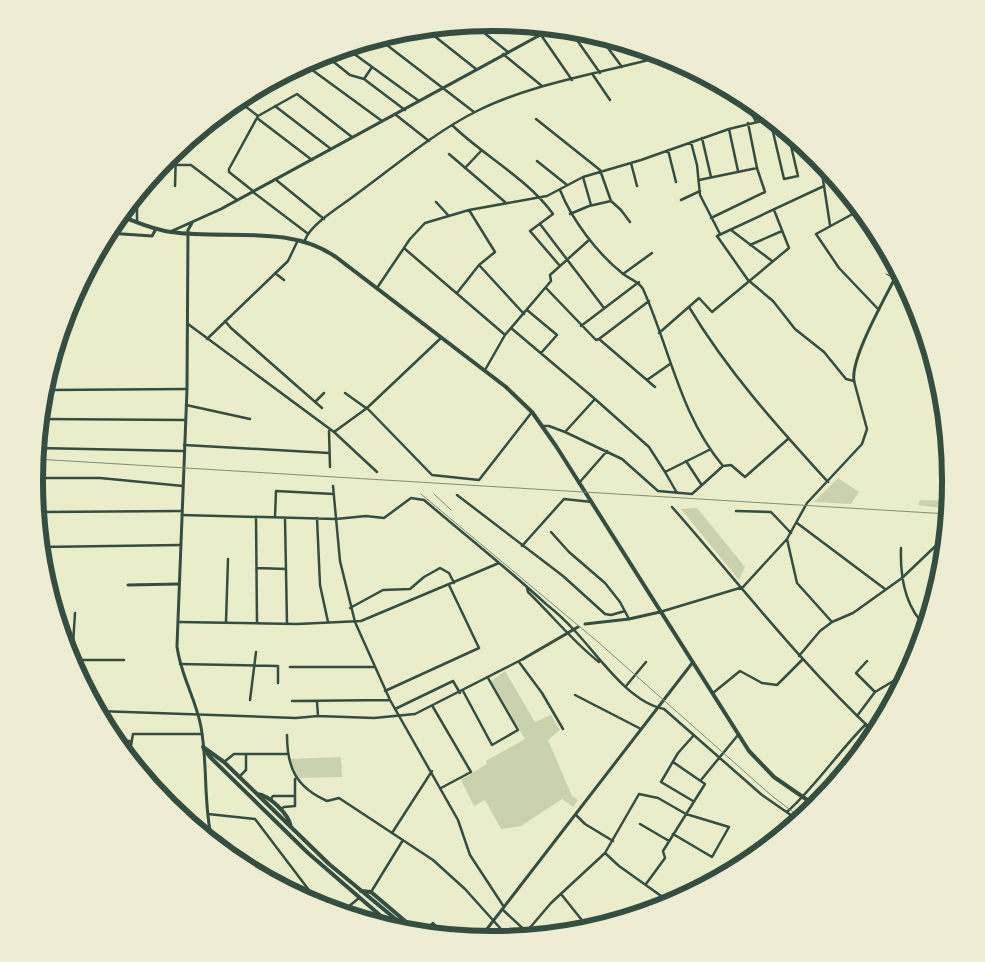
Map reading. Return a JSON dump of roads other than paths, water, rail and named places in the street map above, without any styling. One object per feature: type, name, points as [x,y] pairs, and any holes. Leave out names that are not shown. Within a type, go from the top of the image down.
[{"type":"main road","points":[[170,232],[192,223],[331,150],[540,35]]},
{"type":"main road","points":[[128,219],[170,232],[305,240],[325,250],[377,288],[510,391],[532,412],[542,426],[592,502],[738,735],[764,767],[808,802]]},
{"type":"main road","points":[[192,223],[188,234],[187,388],[180,545],[178,646],[180,664],[198,716],[202,734],[206,813],[210,830]]},
{"type":"main road","points":[[117,234],[152,236],[156,229]]},
{"type":"main road","points":[[854,381],[854,371],[860,352],[894,279]]},
{"type":"main road","points":[[128,585],[179,584]]},
{"type":"main road","points":[[585,624],[629,619],[660,612]]},
{"type":"main road","points":[[524,659],[578,627]]},
{"type":"main road","points":[[486,931],[693,662]]},
{"type":"main road","points":[[203,747],[224,762],[361,892],[396,920]]},
{"type":"main road","points":[[203,747],[210,757],[278,824],[382,916]]},
{"type":"main road","points":[[257,794],[263,794],[270,800],[289,819],[291,827]]},
{"type":"main road","points":[[361,892],[370,892],[406,922]]},
{"type":"street","points":[[482,31],[508,52]]},
{"type":"street","points":[[433,35],[476,69]]},
{"type":"street","points":[[540,35],[572,80]]},
{"type":"street","points":[[577,39],[600,73]]},
{"type":"street","points":[[386,44],[474,112]]},
{"type":"street","points":[[607,47],[622,67]]},
{"type":"street","points":[[353,53],[419,101]]},
{"type":"street","points":[[503,54],[542,86]]},
{"type":"street","points":[[305,240],[307,233],[324,219],[429,142],[474,112],[542,86],[594,75],[650,60]]},
{"type":"street","points":[[332,61],[354,78],[364,79],[405,110]]},
{"type":"street","points":[[364,79],[372,67]]},
{"type":"street","points":[[311,69],[383,122]]},
{"type":"street","points":[[594,75],[610,100]]},
{"type":"street","points":[[307,233],[229,172],[258,117],[297,94],[353,138]]},
{"type":"street","points":[[245,106],[312,160]]},
{"type":"street","points":[[275,106],[331,150]]},
{"type":"street","points":[[752,114],[756,122]]},
{"type":"street","points":[[396,115],[429,142]]},
{"type":"street","points":[[536,119],[601,172],[611,201],[630,222]]},
{"type":"street","points":[[377,288],[425,223],[469,210],[540,197],[560,190],[583,177],[631,163],[729,129],[762,121]]},
{"type":"street","points":[[711,218],[765,192],[757,168],[748,124]]},
{"type":"street","points":[[453,126],[481,151],[540,197],[553,214],[530,231],[560,266]]},
{"type":"street","points":[[729,129],[738,171]]},
{"type":"street","points":[[772,129],[784,179],[798,176],[791,145]]},
{"type":"street","points":[[702,138],[711,177]]},
{"type":"street","points":[[691,142],[700,191],[720,234]]},
{"type":"street","points":[[668,150],[676,182]]},
{"type":"street","points":[[465,168],[481,151]]},
{"type":"street","points":[[449,154],[506,203]]},
{"type":"street","points":[[537,161],[568,185]]},
{"type":"street","points":[[175,162],[175,186]]},
{"type":"street","points":[[631,163],[637,186]]},
{"type":"street","points":[[175,165],[192,165],[237,200]]},
{"type":"street","points":[[699,180],[757,168]]},
{"type":"street","points":[[823,175],[830,225]]},
{"type":"street","points":[[583,177],[591,205]]},
{"type":"street","points":[[275,179],[324,219]]},
{"type":"street","points":[[660,612],[743,588],[787,539],[807,502],[862,444],[867,433],[854,381],[846,379],[824,352],[795,329],[773,301],[748,280],[717,236],[824,186]]},
{"type":"street","points":[[560,190],[570,214],[589,240],[623,274],[639,282],[649,301],[691,417],[709,450],[723,466]]},
{"type":"street","points":[[681,200],[700,191]]},
{"type":"street","points":[[570,214],[591,205],[611,201]]},
{"type":"street","points":[[436,202],[448,215]]},
{"type":"street","points":[[137,206],[137,222]]},
{"type":"street","points":[[457,293],[479,265],[496,252],[469,210]]},
{"type":"street","points":[[659,333],[699,298],[712,312],[748,280],[789,248],[774,210]]},
{"type":"street","points":[[853,213],[816,234],[839,268],[879,310]]},
{"type":"street","points":[[540,224],[604,308]]},
{"type":"street","points":[[731,230],[772,261]]},
{"type":"street","points":[[750,244],[782,230]]},
{"type":"street","points":[[207,339],[288,261],[299,239]]},
{"type":"street","points":[[485,372],[505,335],[551,281],[550,275],[589,240]]},
{"type":"street","points":[[405,249],[505,335]]},
{"type":"street","points":[[623,274],[652,253]]},
{"type":"street","points":[[479,265],[524,314]]},
{"type":"street","points":[[275,273],[284,280]]},
{"type":"street","points":[[581,326],[639,282]]},
{"type":"street","points":[[546,288],[596,340],[599,339],[655,387]]},
{"type":"street","points":[[599,339],[649,301]]},
{"type":"street","points":[[689,307],[707,337],[740,382],[788,439],[828,482]]},
{"type":"street","points":[[527,310],[557,335],[541,353]]},
{"type":"street","points":[[225,321],[322,408]]},
{"type":"street","points":[[186,323],[329,431],[334,432],[377,472]]},
{"type":"street","points":[[511,328],[649,447],[677,493]]},
{"type":"street","points":[[334,432],[367,408],[441,338]]},
{"type":"street","points":[[647,380],[671,363]]},
{"type":"street","points":[[52,390],[187,388]]},
{"type":"street","points":[[315,402],[324,392]]},
{"type":"street","points":[[345,393],[367,408],[432,475],[478,480],[532,412]]},
{"type":"street","points":[[565,432],[595,400]]},
{"type":"street","points":[[186,405],[250,419]]},
{"type":"street","points":[[47,419],[185,420]]},
{"type":"street","points":[[542,426],[549,426],[565,432],[607,451],[629,465],[658,491],[692,494],[723,466],[731,466],[745,477],[788,439]]},
{"type":"street","points":[[329,431],[330,467]]},
{"type":"street","points":[[184,445],[329,453]]},
{"type":"street","points":[[44,448],[184,451]]},
{"type":"street","points":[[665,472],[709,450]]},
{"type":"street","points":[[579,483],[607,451]]},
{"type":"street","points":[[686,461],[701,484]]},
{"type":"street","points":[[43,471],[43,490]]},
{"type":"street","points":[[44,478],[100,478],[183,486]]},
{"type":"street","points":[[333,486],[340,561],[354,622],[390,700],[432,771],[458,820],[468,842],[470,855],[503,908],[524,930]]},
{"type":"street","points":[[275,516],[276,491],[334,494]]},
{"type":"street","points":[[457,495],[563,576],[605,614],[625,611]]},
{"type":"street","points":[[44,512],[182,513],[336,519],[366,516],[384,518],[410,498],[424,500],[574,629],[604,666]]},
{"type":"street","points":[[522,546],[564,499],[592,502]]},
{"type":"street","points":[[672,507],[743,588],[802,660],[869,727]]},
{"type":"street","points":[[736,511],[772,512],[791,533]]},
{"type":"street","points":[[256,516],[256,623]]},
{"type":"street","points":[[285,517],[287,624]]},
{"type":"street","points":[[317,518],[320,585],[328,622]]},
{"type":"street","points":[[797,523],[885,589]]},
{"type":"street","points":[[551,532],[569,552],[605,583],[629,619]]},
{"type":"street","points":[[787,539],[797,583],[832,622]]},
{"type":"street","points":[[799,656],[820,631],[832,622],[853,613],[902,578],[937,544]]},
{"type":"street","points":[[48,547],[180,545]]},
{"type":"street","points":[[901,548],[902,578],[915,615],[920,620]]},
{"type":"street","points":[[226,622],[228,559]]},
{"type":"street","points":[[178,622],[287,624],[354,622],[449,585],[499,563]]},
{"type":"street","points":[[257,568],[286,569]]},
{"type":"street","points":[[350,608],[383,590],[410,589],[424,577],[440,568],[449,573],[454,582]]},
{"type":"street","points":[[385,690],[479,648],[449,585]]},
{"type":"street","points":[[527,588],[528,592],[570,636],[626,686],[657,707],[664,708],[762,795],[792,816]]},
{"type":"street","points":[[73,643],[76,613]]},
{"type":"street","points":[[250,700],[256,652]]},
{"type":"street","points":[[106,711],[296,718],[318,716],[399,717],[415,714],[433,706],[524,659]]},
{"type":"street","points":[[80,660],[124,660]]},
{"type":"street","points":[[713,694],[740,670],[762,683],[778,684],[802,660]]},
{"type":"street","points":[[867,660],[856,673],[875,692]]},
{"type":"street","points":[[519,662],[542,693],[562,729]]},
{"type":"street","points":[[626,686],[646,662]]},
{"type":"street","points":[[180,664],[253,667],[278,666],[278,683]]},
{"type":"street","points":[[290,667],[374,666]]},
{"type":"street","points":[[395,709],[454,682],[492,745],[518,730],[488,678]]},
{"type":"street","points":[[857,716],[875,692],[896,679]]},
{"type":"street","points":[[576,695],[641,729]]},
{"type":"street","points":[[292,701],[390,700]]},
{"type":"street","points":[[317,701],[318,716]]},
{"type":"street","points":[[433,706],[471,772],[441,788]]},
{"type":"street","points":[[787,812],[802,798],[845,744],[866,724]]},
{"type":"street","points":[[130,747],[133,734],[202,734]]},
{"type":"street","points":[[694,735],[673,762],[661,782],[694,801]]},
{"type":"street","points":[[701,780],[738,735]]},
{"type":"street","points":[[280,810],[284,807],[295,806],[295,778],[287,754],[287,736]]},
{"type":"street","points":[[126,741],[131,741]]},
{"type":"street","points":[[224,762],[234,754],[287,754]]},
{"type":"street","points":[[240,777],[246,770],[246,754]]},
{"type":"street","points":[[646,884],[665,858],[663,850],[705,784],[673,762]]},
{"type":"street","points":[[392,832],[432,771]]},
{"type":"street","points":[[295,778],[327,801],[339,798],[392,832],[452,876],[502,931]]},
{"type":"street","points":[[528,929],[561,894],[605,853],[639,794],[658,798],[686,814],[729,827],[712,857],[674,834]]},
{"type":"street","points":[[270,800],[273,796],[295,796]]},
{"type":"street","points":[[206,813],[255,820],[310,892]]},
{"type":"street","points":[[575,814],[584,824],[613,841]]},
{"type":"street","points":[[640,824],[669,841]]},
{"type":"street","points":[[370,892],[403,840]]},
{"type":"street","points":[[605,853],[619,866],[664,897]]},
{"type":"street","points":[[561,894],[583,921]]},
{"type":"street","points":[[348,907],[359,898]]},
{"type":"lane","points":[[886,274],[893,277]]},
{"type":"railway","points":[[44,459],[941,514]]},
{"type":"railway","points":[[421,494],[598,642],[772,796],[795,813]]},
{"type":"railway","points":[[434,494],[451,510]]}]
